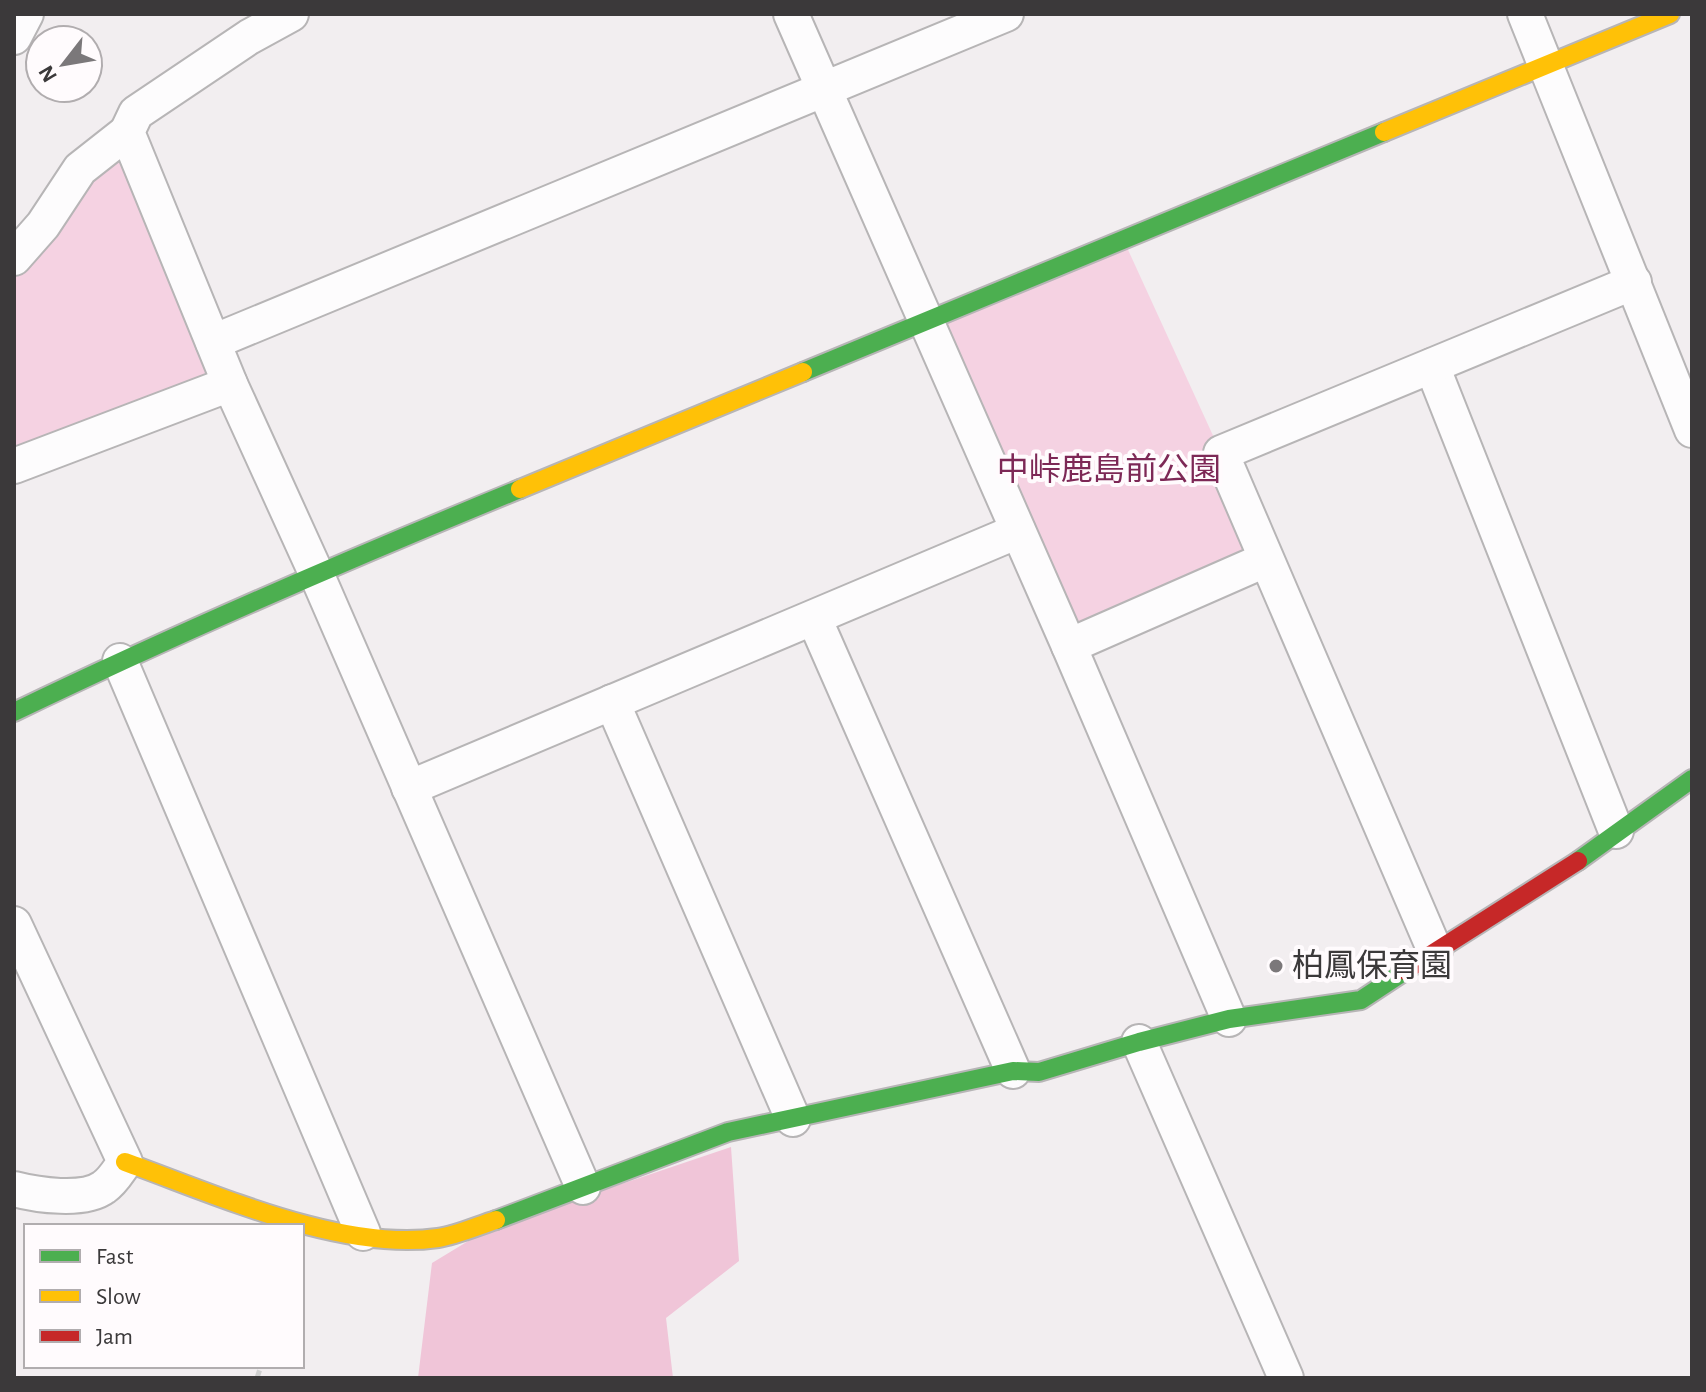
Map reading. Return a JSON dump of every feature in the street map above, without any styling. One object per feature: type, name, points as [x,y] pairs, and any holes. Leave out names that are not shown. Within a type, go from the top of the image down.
[{"type":"street","points":[[14,37],[26,14]]},
{"type":"street","points":[[14,258],[43,225],[80,169],[127,132],[136,113],[249,37],[291,14]]},
{"type":"street","points":[[791,14],[1229,1019]]},
{"type":"street","points":[[213,342],[1006,14]]},
{"type":"street","points":[[1525,14],[1692,430]]},
{"type":"street","points":[[14,712],[316,573],[1670,14]]},
{"type":"street","points":[[127,132],[230,384],[316,573],[583,1187]]},
{"type":"street","points":[[1435,951],[1221,453],[1634,282]]},
{"type":"street","points":[[1432,366],[1616,831]]},
{"type":"street","points":[[14,466],[230,384]]},
{"type":"street","points":[[409,788],[1018,531]]},
{"type":"street","points":[[1069,646],[1265,560]]},
{"type":"street","points":[[814,618],[1013,1071]]},
{"type":"street","points":[[120,661],[363,1233]]},
{"type":"street","points":[[612,702],[793,1119]]},
{"type":"street","points":[[304,1225],[395,1240],[439,1238],[728,1132],[1013,1071],[1039,1072],[1229,1019],[1361,1000],[1548,882],[1692,779]]},
{"type":"street","points":[[14,924],[125,1162],[301,1224]]},
{"type":"street","points":[[1139,1042],[1286,1378]]},
{"type":"street","points":[[14,1189],[68,1196],[97,1192],[108,1185],[125,1162]]},
{"type":"green space","points":[[127,132],[230,384],[14,466],[14,258]]},
{"type":"green space","name":"中峠鹿島前公園","points":[[1124,241],[1221,453],[1265,560],[1069,646],[925,323]]},
{"type":"shaded area","points":[[731,1147],[739,1261],[666,1318],[673,1378],[418,1378],[432,1263],[488,1229]]},
{"type":"traffic: fast","points":[[803,372],[1384,132]]},
{"type":"traffic: fast","points":[[14,712],[265,597],[520,489]]},
{"type":"traffic: fast","points":[[1578,861],[1692,779]]},
{"type":"traffic: fast","points":[[496,1220],[728,1132],[1013,1071],[1039,1072],[1229,1019],[1361,1000],[1405,971]]},
{"type":"traffic: slow","points":[[1384,132],[1670,14]]},
{"type":"traffic: slow","points":[[520,489],[803,372]]},
{"type":"traffic: slow","points":[[125,1162],[238,1204],[303,1224]]},
{"type":"traffic: slow","points":[[304,1224],[361,1237],[400,1240],[438,1238],[496,1220]]},
{"type":"traffic: jam","points":[[1405,971],[1578,861]]},
{"type":"place","name":"柏鳳保育園","points":[[1276,966]]}]
